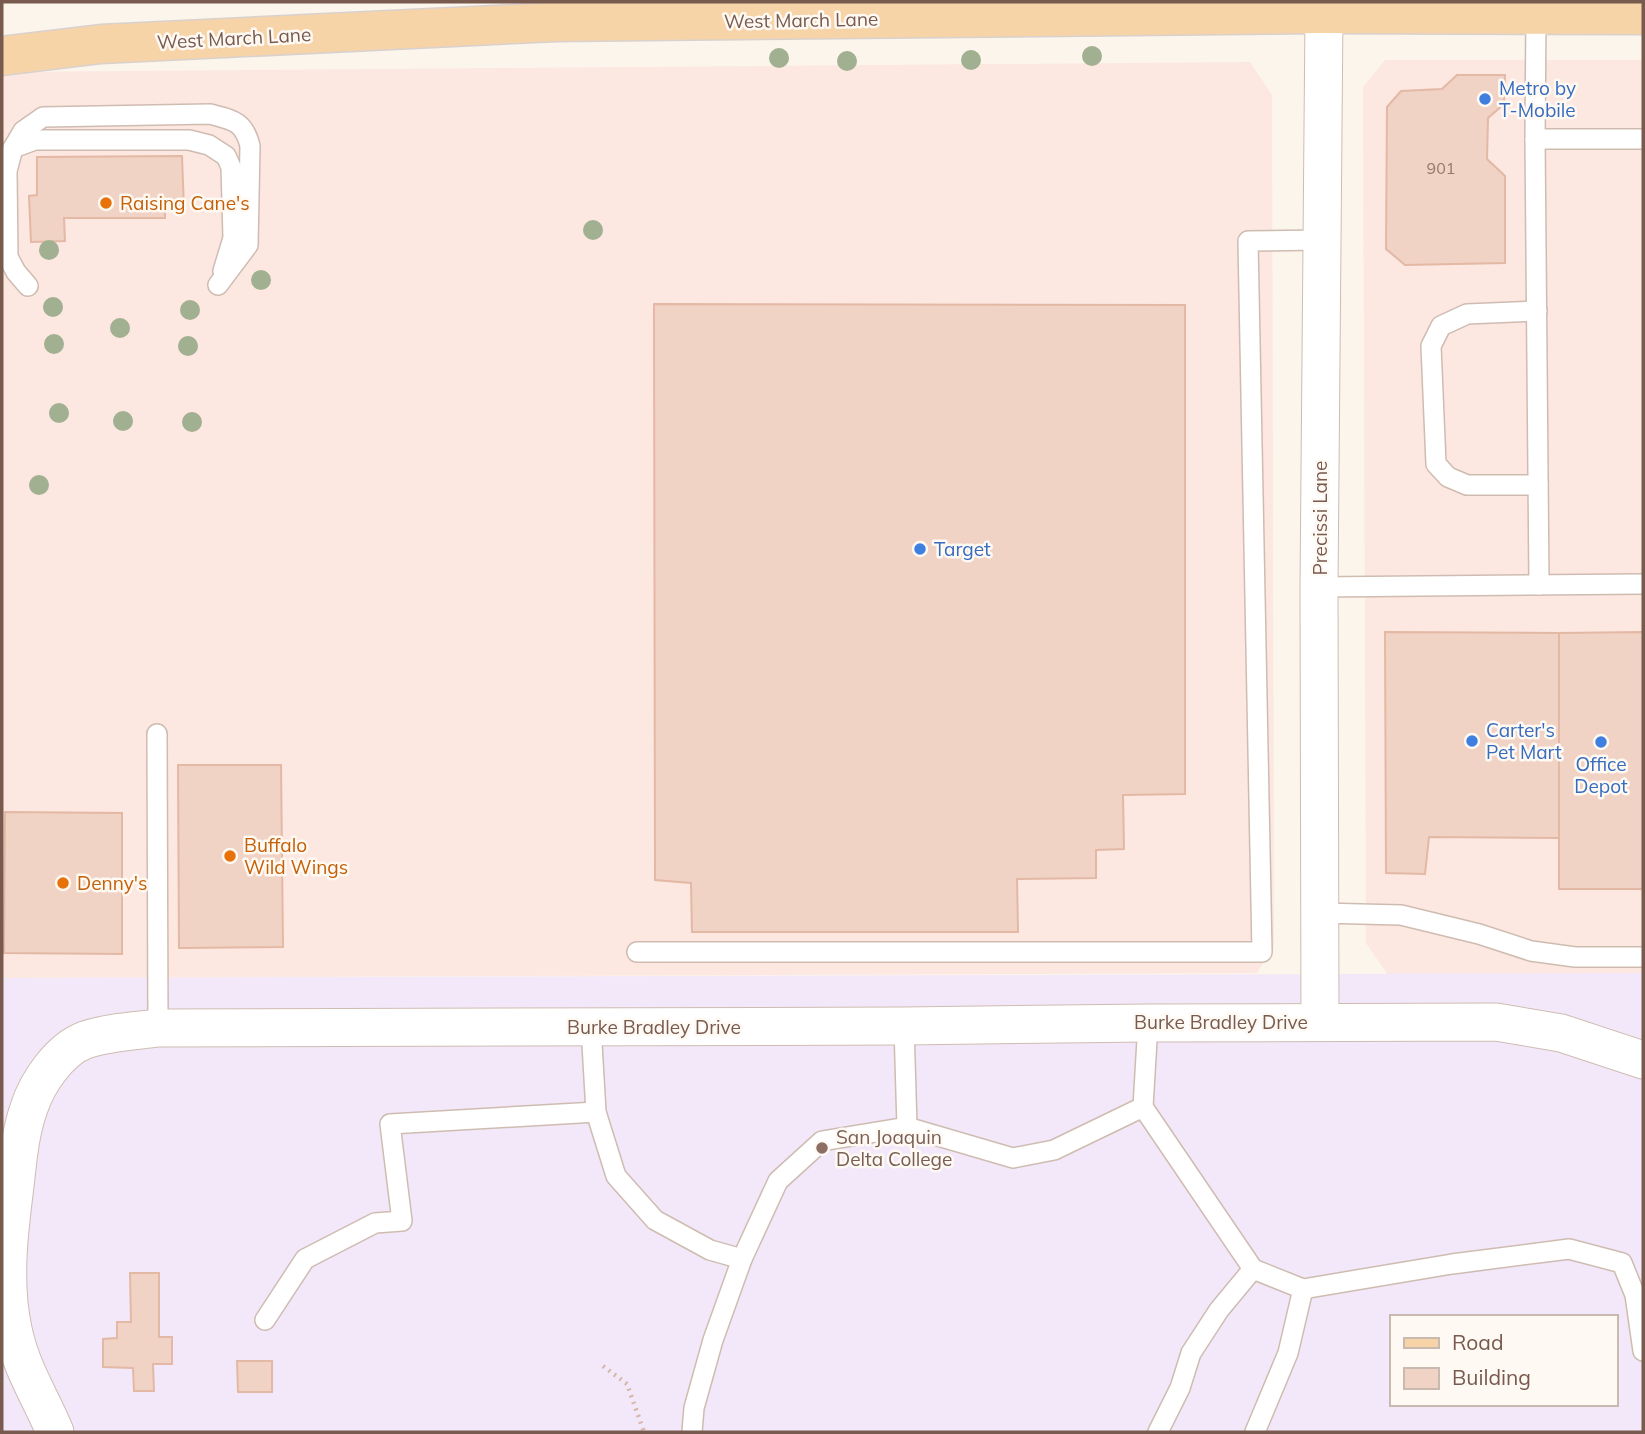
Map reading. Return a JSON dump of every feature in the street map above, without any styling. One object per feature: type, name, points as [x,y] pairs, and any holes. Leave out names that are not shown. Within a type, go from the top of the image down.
[{"type":"main road","name":"West March Lane","points":[[2,56],[101,44],[556,22],[1643,15]]},
{"type":"street","name":"Precissi Lane","points":[[1320,1022],[1319,587],[1324,15]]},
{"type":"street","name":"Burke Bradley Drive","points":[[55,1432],[26,1374],[13,1328],[8,1284],[9,1232],[20,1145],[29,1108],[46,1074],[63,1056],[84,1041],[158,1028],[904,1027],[1496,1022],[1561,1033],[1643,1060]]},
{"type":"lane","points":[[1536,15],[1539,585]]},
{"type":"lane","points":[[13,148],[35,140],[189,140],[209,145],[226,156],[231,167],[233,238],[218,285],[248,245],[250,146],[246,131],[233,120],[210,114],[43,117],[23,131],[13,148],[7,171],[8,257],[28,286]]},
{"type":"lane","points":[[1535,139],[1643,139]]},
{"type":"lane","points":[[637,952],[1262,952],[1248,241],[1322,240]]},
{"type":"lane","points":[[1536,311],[1467,314],[1441,326],[1431,346],[1436,464],[1448,477],[1467,485],[1538,485]]},
{"type":"lane","points":[[1319,587],[1643,584]]},
{"type":"lane","points":[[157,734],[158,1028]]},
{"type":"lane","points":[[1320,913],[1401,915],[1437,922],[1531,951],[1575,957],[1643,957]]},
{"type":"lane","points":[[1148,1023],[1143,1107],[1253,1269],[1303,1289],[1452,1264],[1569,1249],[1622,1263],[1639,1295],[1643,1351]]},
{"type":"lane","points":[[591,1027],[596,1112],[615,1176],[655,1220],[710,1250],[741,1259]]},
{"type":"lane","points":[[904,1027],[906,1127]]},
{"type":"lane","points":[[692,1432],[694,1408],[713,1340],[741,1259],[778,1181],[822,1141],[906,1127],[1013,1158],[1054,1150],[1143,1107]]},
{"type":"lane","points":[[265,1320],[305,1259],[375,1223],[402,1221],[390,1124],[596,1112]]},
{"type":"lane","points":[[1158,1432],[1180,1388],[1191,1353],[1219,1310],[1253,1269]]},
{"type":"lane","points":[[1255,1432],[1288,1353],[1303,1289]]},
{"type":"path","points":[[603,1366],[627,1384],[644,1432]]},
{"type":"shaded area","points":[[1385,60],[1643,60],[1643,1011],[1388,975],[1366,943],[1363,87]]},
{"type":"shaded area","points":[[1250,62],[1272,95],[1274,946],[1257,973],[2,978],[2,72]]},
{"type":"shaded area","name":"San Joaquin Delta College","points":[[1643,973],[1643,1432],[2,1432],[2,978]]},
{"type":"building","points":[[1457,75],[1505,75],[1504,104],[1488,118],[1487,159],[1505,176],[1505,263],[1405,265],[1386,249],[1387,107],[1401,91],[1442,89]]},
{"type":"building","name":"Raising Cane's","points":[[182,156],[184,209],[165,210],[165,218],[64,218],[65,241],[31,242],[29,196],[37,195],[37,157]]},
{"type":"building","name":"Target","points":[[654,304],[1185,305],[1185,794],[1123,795],[1124,849],[1096,850],[1096,878],[1017,879],[1018,932],[692,932],[691,883],[655,880]]},
{"type":"building","name":"Carter's Pet Mart","points":[[1385,632],[1559,633],[1560,838],[1429,837],[1425,874],[1386,873]]},
{"type":"building","name":"Office Depot","points":[[1643,632],[1643,889],[1559,889],[1559,633]]},
{"type":"building","name":"Buffalo Wild Wings","points":[[178,765],[281,765],[283,947],[179,948]]},
{"type":"building","name":"Denny's","points":[[5,812],[122,813],[122,954],[4,953]]},
{"type":"building","points":[[130,1273],[159,1273],[159,1337],[172,1337],[172,1364],[153,1364],[154,1391],[134,1391],[133,1368],[103,1367],[103,1339],[117,1338],[117,1322],[131,1322]]},
{"type":"building","points":[[237,1361],[272,1361],[272,1392],[238,1392]]},
{"type":"place","name":"Metro by T-Mobile","points":[[1485,99]]},
{"type":"place","name":"Raising Cane's","points":[[106,203]]},
{"type":"place","name":"Target","points":[[920,549]]},
{"type":"place","name":"Carter's Pet Mart","points":[[1472,741]]},
{"type":"place","name":"Office Depot","points":[[1601,742]]},
{"type":"place","name":"Buffalo Wild Wings","points":[[230,856]]},
{"type":"place","name":"Denny's","points":[[63,883]]},
{"type":"place","name":"San Joaquin Delta College","points":[[822,1148]]}]
